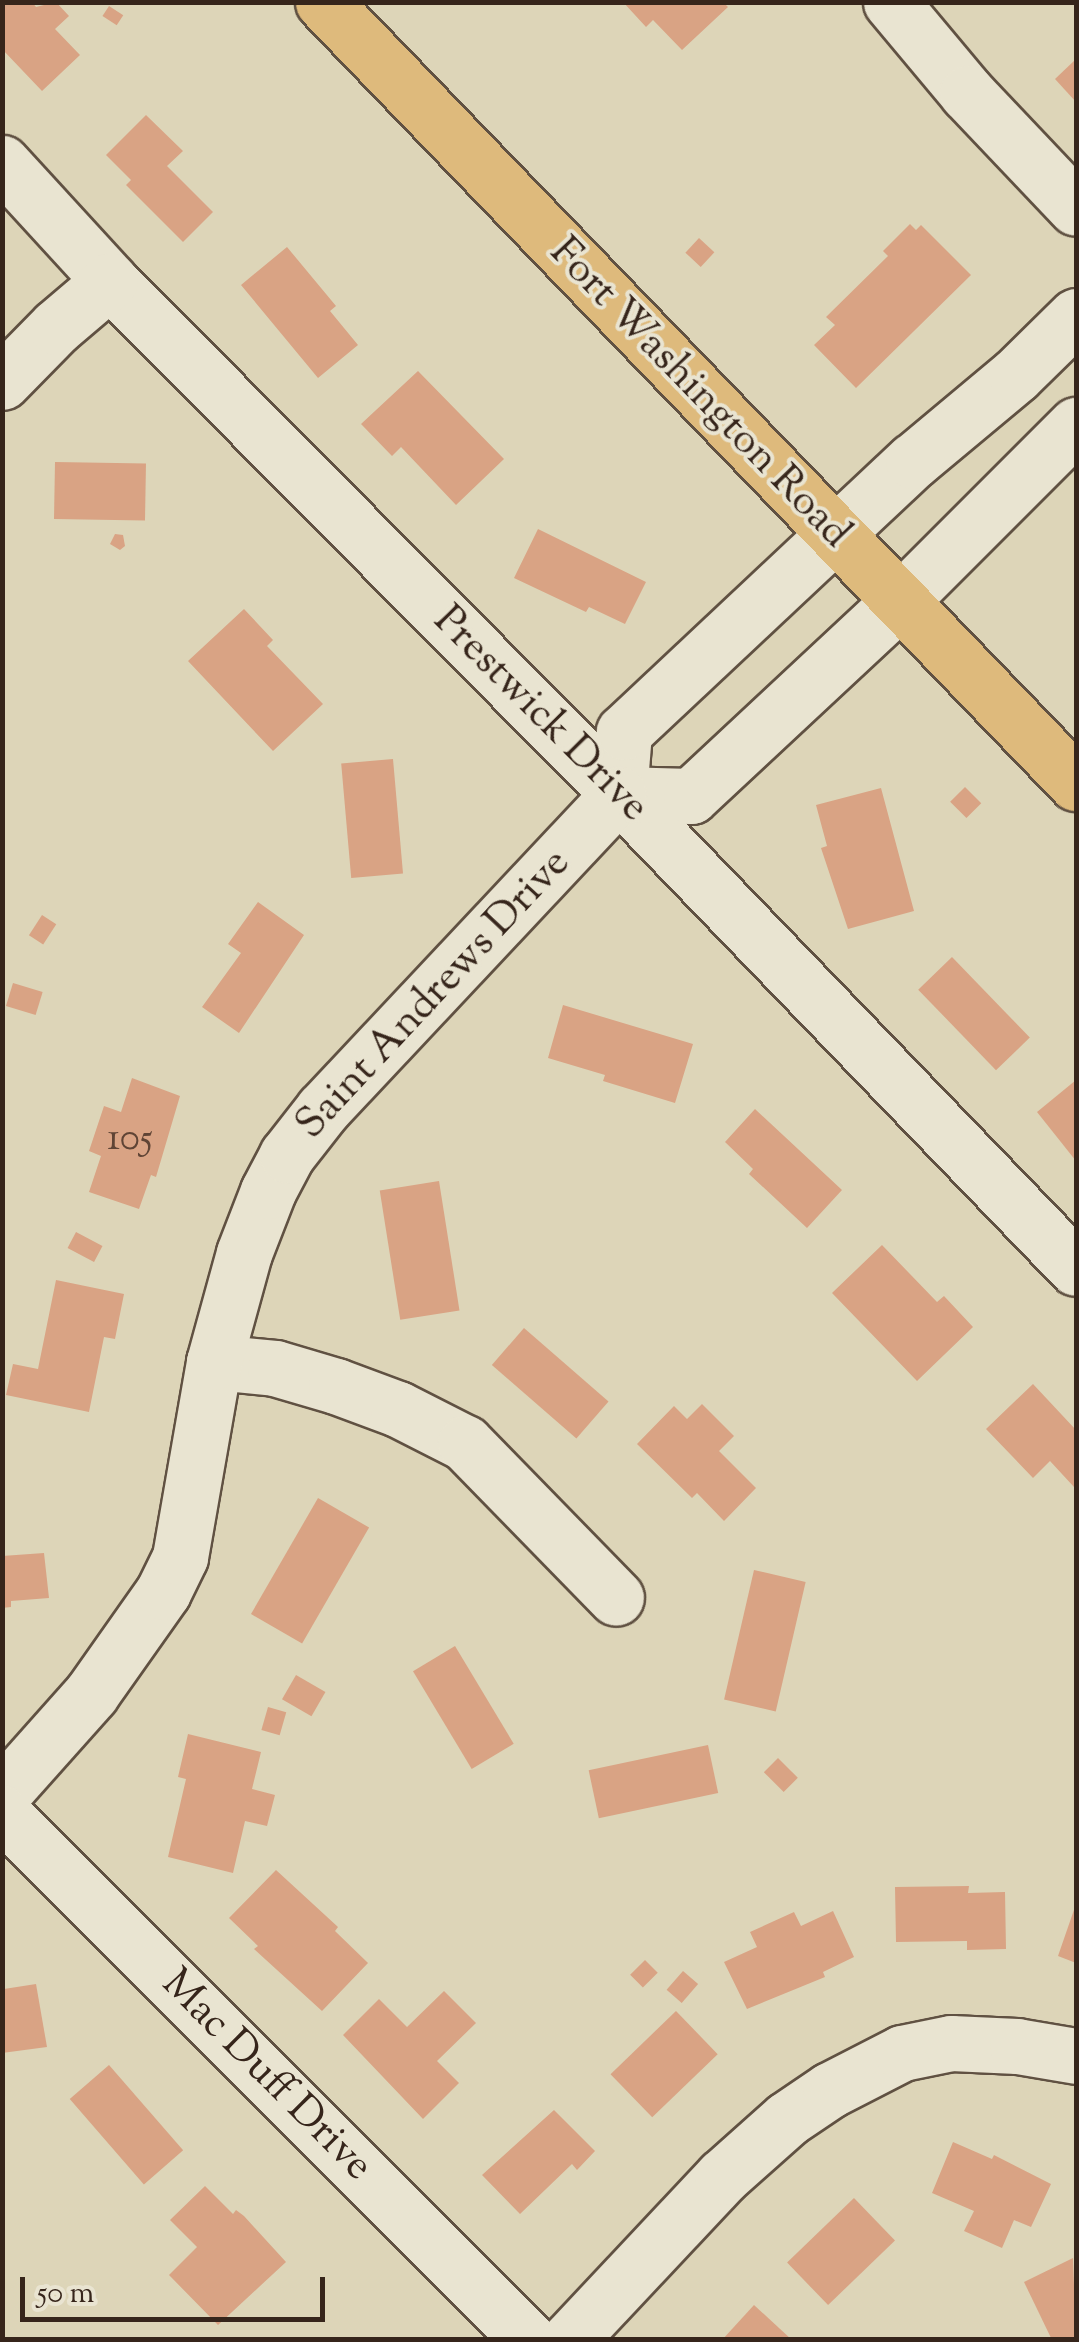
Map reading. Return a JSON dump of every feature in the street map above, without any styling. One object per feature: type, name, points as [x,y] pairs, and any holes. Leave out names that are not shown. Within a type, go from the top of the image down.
[{"type":"main road","name":"Fort Washington Road","points":[[324,2],[1076,784]]},
{"type":"street","points":[[891,2],[967,93],[1076,208]]},
{"type":"street","name":"Prestwick Drive","points":[[2,163],[110,281],[619,794],[1076,1268]]},
{"type":"street","points":[[2,382],[110,281]]},
{"type":"street","points":[[1076,316],[624,732],[619,794],[691,796],[900,601],[1076,425]]},
{"type":"street","name":"Saint Andrews Drive","points":[[2,1794],[91,1694],[163,1592],[180,1557],[214,1362],[244,1253],[268,1190],[287,1155],[323,1109],[619,794]]},
{"type":"street","points":[[214,1362],[275,1368],[336,1386],[398,1409],[465,1443],[616,1598]]},
{"type":"street","name":"Mac Duff Drive","points":[[2,1812],[529,2340]]},
{"type":"street","points":[[569,2340],[722,2177],[786,2119],[830,2090],[902,2053],[950,2043],[1018,2046],[1076,2056]]},
{"type":"building","points":[[2,2],[32,2],[36,7],[56,2],[69,16],[55,29],[80,55],[42,91],[2,49]]},
{"type":"building","points":[[623,2],[723,2],[728,7],[682,50],[653,20],[646,27]]},
{"type":"building","points":[[109,6],[123,15],[117,25],[102,16]]},
{"type":"building","points":[[1076,59],[1076,102],[1055,79]]},
{"type":"building","points":[[146,115],[183,151],[167,166],[213,212],[183,242],[126,185],[131,180],[106,155]]},
{"type":"building","points":[[910,224],[916,230],[921,225],[971,275],[856,388],[814,345],[835,325],[826,317],[888,256],[883,251]]},
{"type":"building","points":[[699,238],[714,252],[701,267],[685,253]]},
{"type":"building","points":[[287,247],[336,306],[330,311],[358,345],[318,378],[241,285]]},
{"type":"building","points":[[418,371],[504,459],[456,505],[401,447],[392,456],[361,424]]},
{"type":"building","points":[[55,462],[146,464],[145,521],[54,519]]},
{"type":"building","points":[[538,529],[646,582],[625,624],[589,607],[586,612],[514,578]]},
{"type":"building","points":[[115,534],[123,535],[125,546],[120,550],[110,544]]},
{"type":"building","points":[[244,609],[273,640],[267,646],[323,704],[273,751],[188,661]]},
{"type":"building","points":[[393,759],[403,874],[351,878],[341,764]]},
{"type":"building","points":[[965,787],[981,803],[966,818],[950,802]]},
{"type":"building","points":[[881,788],[914,911],[848,929],[821,848],[827,846],[816,805]]},
{"type":"building","points":[[258,902],[304,935],[239,1033],[202,1007],[241,953],[228,944]]},
{"type":"building","points":[[42,915],[56,924],[43,944],[29,935]]},
{"type":"building","points":[[952,957],[1030,1038],[996,1070],[918,990]]},
{"type":"building","points":[[13,983],[43,992],[36,1015],[6,1006]]},
{"type":"building","points":[[563,1005],[693,1044],[675,1103],[603,1081],[605,1075],[548,1058]]},
{"type":"building","points":[[132,1078],[180,1096],[156,1177],[151,1175],[139,1209],[89,1192],[101,1156],[89,1151],[104,1106],[121,1112]]},
{"type":"building","points":[[1076,1080],[1076,1161],[1037,1112]]},
{"type":"building","points":[[755,1109],[842,1190],[807,1228],[749,1174],[753,1169],[725,1142]]},
{"type":"building","points":[[439,1181],[459,1310],[400,1320],[380,1190]]},
{"type":"building","points":[[76,1232],[102,1246],[94,1262],[68,1248]]},
{"type":"building","points":[[882,1245],[937,1302],[944,1296],[973,1327],[917,1381],[832,1293]]},
{"type":"building","points":[[56,1280],[124,1294],[115,1339],[104,1337],[89,1412],[6,1395],[13,1364],[38,1369]]},
{"type":"building","points":[[524,1328],[609,1401],[576,1438],[492,1365]]},
{"type":"building","points":[[1033,1384],[1076,1430],[1074,1487],[1050,1461],[1033,1478],[986,1429]]},
{"type":"building","points":[[702,1404],[734,1436],[719,1451],[756,1488],[724,1521],[697,1493],[692,1498],[637,1444],[674,1406],[687,1419]]},
{"type":"building","points":[[318,1498],[369,1528],[302,1644],[251,1614]]},
{"type":"building","points":[[44,1553],[49,1598],[11,1601],[11,1607],[2,1608],[2,1556]]},
{"type":"building","points":[[754,1570],[806,1582],[776,1712],[724,1700]]},
{"type":"building","points":[[455,1646],[514,1744],[472,1769],[413,1671]]},
{"type":"building","points":[[296,1675],[325,1692],[311,1716],[282,1699]]},
{"type":"building","points":[[268,1707],[286,1712],[280,1735],[261,1730]]},
{"type":"building","points":[[188,1734],[261,1752],[252,1789],[275,1795],[267,1826],[245,1821],[233,1873],[168,1857],[186,1779],[178,1777]]},
{"type":"building","points":[[708,1745],[718,1793],[599,1818],[589,1770]]},
{"type":"building","points":[[778,1758],[798,1778],[784,1792],[764,1772]]},
{"type":"building","points":[[276,1870],[338,1927],[335,1931],[368,1963],[322,2011],[254,1949],[258,1946],[229,1918]]},
{"type":"building","points":[[969,1886],[968,1893],[1005,1892],[1006,1949],[967,1950],[967,1941],[896,1942],[895,1887]]},
{"type":"building","points":[[1076,1904],[1076,1963],[1058,1956]]},
{"type":"building","points":[[833,1911],[854,1957],[823,1972],[825,1977],[747,2009],[724,1962],[757,1947],[750,1932],[794,1912],[801,1926]]},
{"type":"building","points":[[645,1960],[658,1973],[643,1988],[630,1975]]},
{"type":"building","points":[[683,1971],[698,1984],[682,2003],[667,1990]]},
{"type":"building","points":[[36,1984],[47,2047],[2,2053],[4,1989]]},
{"type":"building","points":[[444,1991],[476,2023],[437,2061],[459,2083],[423,2119],[343,2035],[379,1999],[407,2027]]},
{"type":"building","points":[[676,2011],[718,2054],[652,2117],[611,2074]]},
{"type":"building","points":[[109,2065],[183,2150],[144,2184],[70,2099]]},
{"type":"building","points":[[554,2110],[595,2151],[577,2170],[572,2164],[520,2214],[482,2175]]},
{"type":"building","points":[[953,2142],[992,2159],[994,2155],[1051,2184],[1031,2227],[1014,2220],[1002,2248],[964,2231],[974,2211],[932,2193]]},
{"type":"building","points":[[205,2186],[233,2214],[236,2210],[244,2216],[286,2262],[218,2325],[169,2275],[197,2247],[170,2220]]},
{"type":"building","points":[[854,2198],[895,2240],[828,2305],[787,2263]]},
{"type":"building","points":[[1073,2258],[1076,2340],[1052,2340],[1024,2282]]},
{"type":"building","points":[[754,2305],[792,2340],[722,2340]]}]
